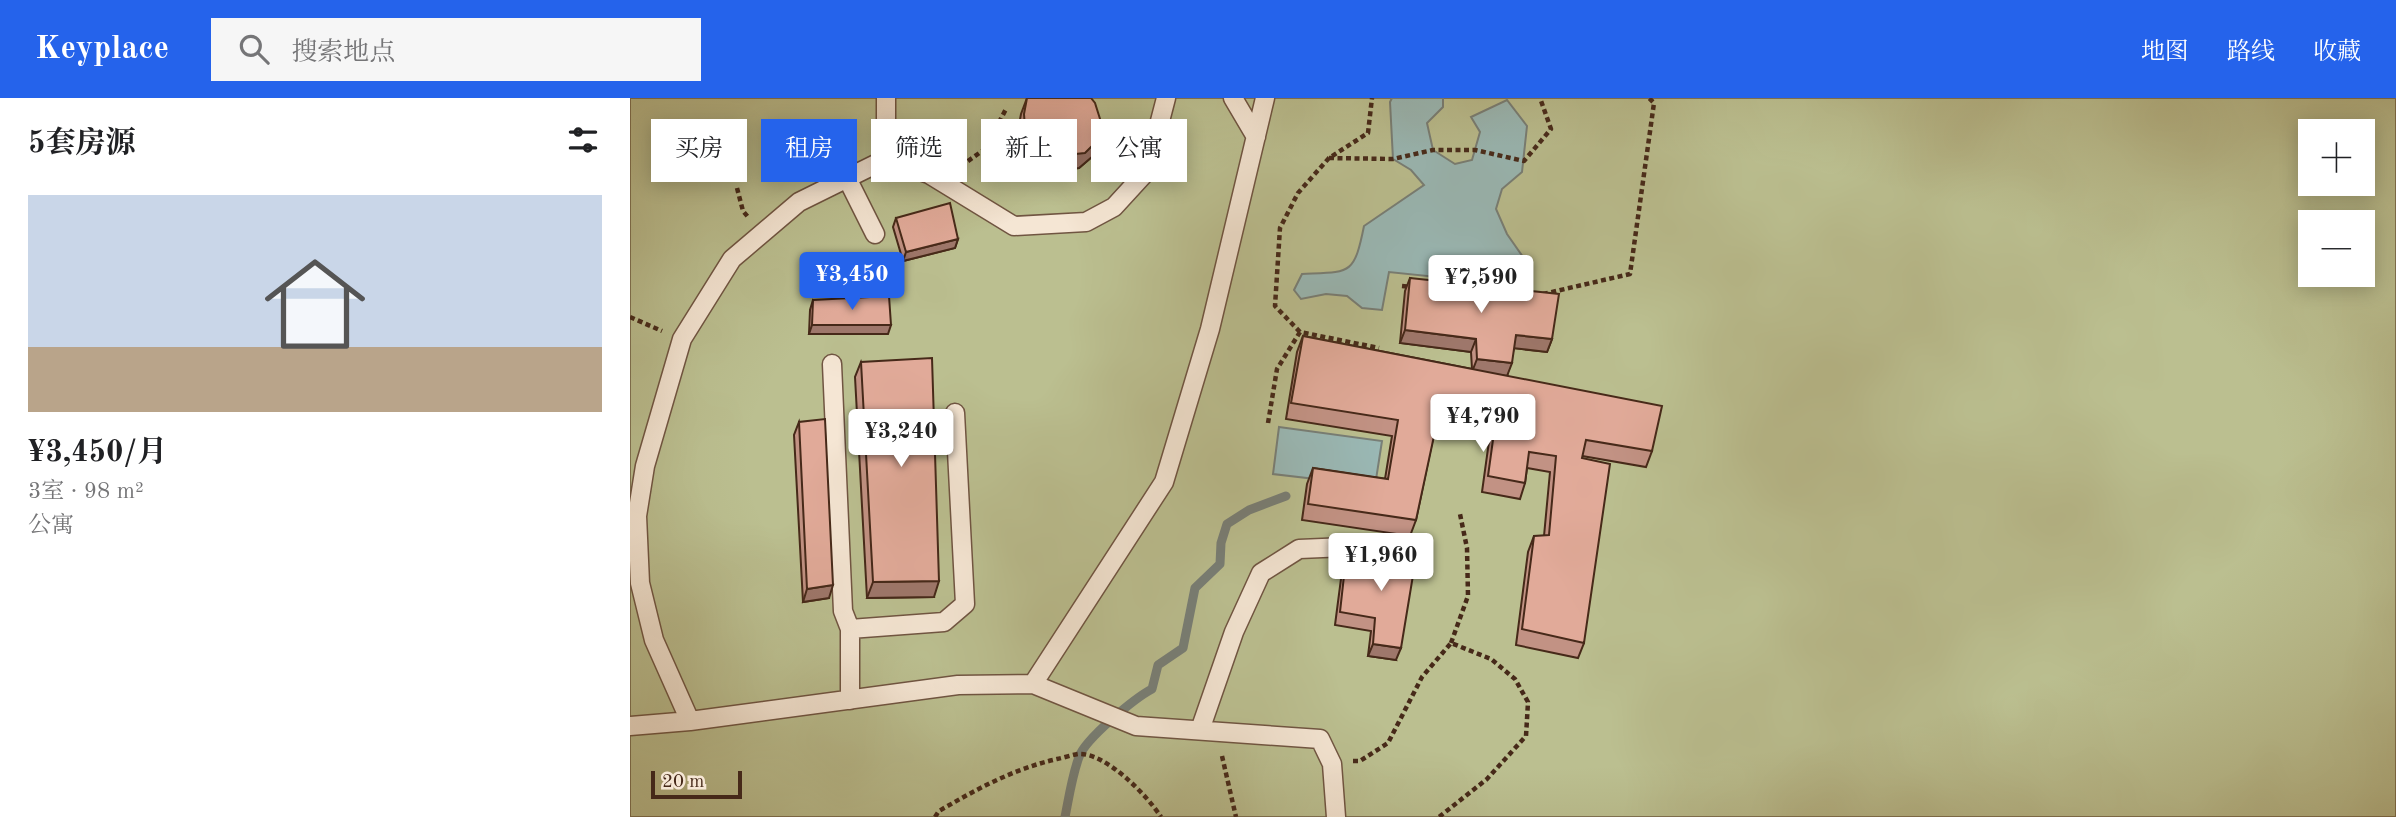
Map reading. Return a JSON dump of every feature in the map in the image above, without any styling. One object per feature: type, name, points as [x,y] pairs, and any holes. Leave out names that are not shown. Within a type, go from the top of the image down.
[{"type":"lane","points":[[886,98],[886,119]]},
{"type":"lane","points":[[942,182],[1014,226],[1086,222],[1114,207],[1147,171],[1166,98]]},
{"type":"lane","points":[[1233,98],[1256,137]]},
{"type":"lane","points":[[1033,684],[1164,482],[1210,329],[1265,98]]},
{"type":"lane","points":[[690,720],[654,640],[640,583],[637,516],[645,466],[682,339],[732,259],[799,202],[839,182]]},
{"type":"lane","points":[[849,182],[875,234]]},
{"type":"lane","points":[[832,364],[843,611],[850,629],[850,700]]},
{"type":"lane","points":[[850,629],[944,622],[965,604],[955,413]]},
{"type":"lane","points":[[1208,731],[1234,632],[1261,573],[1299,549],[1346,547]]},
{"type":"lane","points":[[630,726],[958,685],[1033,684],[1136,726],[1320,739],[1332,764],[1336,817]]},
{"type":"path","points":[[1372,98],[1368,133],[1329,158],[1298,192],[1280,228],[1275,306],[1300,332],[1379,348]]},
{"type":"path","points":[[1329,158],[1393,159],[1433,150],[1475,150],[1524,161],[1551,129],[1540,98]]},
{"type":"path","points":[[1539,295],[1630,274],[1654,103],[1649,98]]},
{"type":"path","points":[[967,162],[985,149],[1006,110]]},
{"type":"path","points":[[1402,286],[1415,287]]},
{"type":"path","points":[[630,317],[682,339]]},
{"type":"path","points":[[1268,423],[1276,369],[1300,332]]},
{"type":"path","points":[[1332,764],[1360,761],[1388,743],[1422,677],[1451,643],[1468,596],[1467,548],[1460,514]]},
{"type":"path","points":[[1439,817],[1487,779],[1526,736],[1528,702],[1516,679],[1491,659],[1451,643]]},
{"type":"path","points":[[1208,731],[1236,817]]},
{"type":"path","points":[[935,817],[939,811],[988,783],[1030,765],[1080,754],[1109,765],[1150,800],[1161,817]]},
{"type":"green space","points":[[630,98],[2396,98],[2396,817],[630,817]]},
{"type":"water","points":[[1392,98],[1443,98],[1443,107],[1427,123],[1433,150],[1455,164],[1472,160],[1480,132],[1471,117],[1507,100],[1527,126],[1522,172],[1502,189],[1496,209],[1507,234],[1530,267],[1524,286],[1389,272],[1382,310],[1362,308],[1347,296],[1326,294],[1301,299],[1294,290],[1302,274],[1331,273],[1347,268],[1357,254],[1364,226],[1424,185],[1411,170],[1393,159]]},
{"type":"water","points":[[1279,427],[1382,441],[1375,486],[1273,474]]},
{"type":"building","points":[[1027,98],[1091,98],[1100,119],[1091,119],[1091,147],[1085,153],[1077,154],[1077,119],[1024,119]]},
{"type":"building","points":[[950,203],[958,239],[906,252],[896,218]]},
{"type":"building","points":[[1410,278],[1559,294],[1552,339],[1516,335],[1512,363],[1477,359],[1476,339],[1405,330]]},
{"type":"building","points":[[889,296],[891,325],[812,325],[813,300]]},
{"type":"building","points":[[1303,336],[1662,406],[1652,451],[1586,440],[1582,458],[1610,464],[1584,643],[1522,629],[1534,536],[1549,535],[1556,456],[1529,452],[1525,483],[1488,476],[1496,418],[1440,408],[1416,520],[1308,504],[1313,468],[1388,479],[1398,420],[1291,403]]},
{"type":"building","points":[[932,358],[939,581],[873,582],[861,362]]},
{"type":"building","points":[[825,419],[833,585],[807,589],[799,422]]},
{"type":"building","points":[[1396,544],[1418,545],[1401,648],[1373,644],[1375,618],[1340,612],[1346,558],[1388,567]]},
{"type":"waterway","points":[[1065,817],[1074,772],[1083,749],[1111,720],[1152,689],[1158,665],[1183,648],[1195,588],[1220,564],[1221,543],[1227,524],[1249,510],[1286,496]]}]
